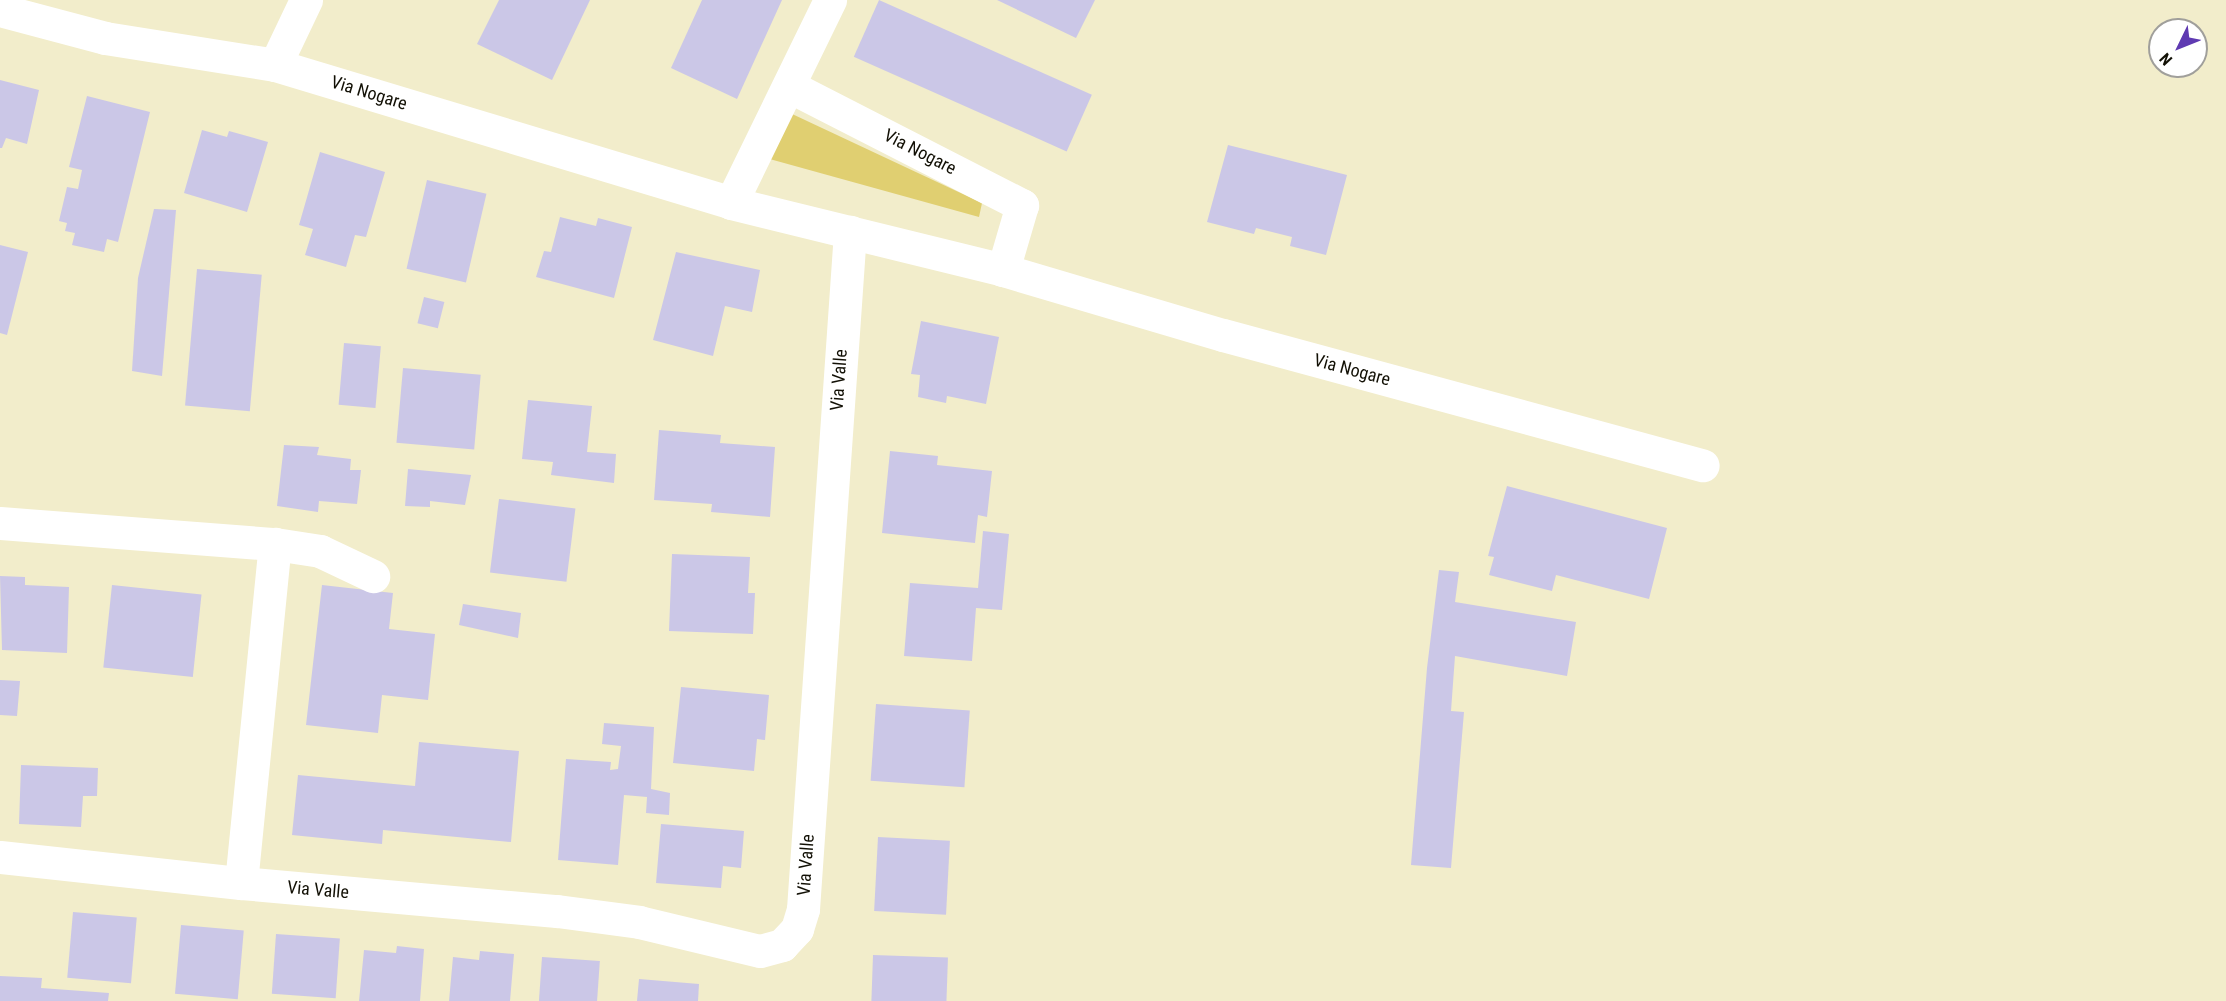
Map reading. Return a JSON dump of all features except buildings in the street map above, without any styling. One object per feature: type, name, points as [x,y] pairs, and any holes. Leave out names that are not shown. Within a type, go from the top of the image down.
[{"type":"street","points":[[275,65],[306,0]]},
{"type":"street","points":[[731,203],[830,0]]},
{"type":"street","name":"Via Nogare","points":[[0,10],[105,38],[275,65],[731,203],[1003,270],[1222,335],[1703,465]]},
{"type":"street","name":"Via Nogare","points":[[789,86],[1022,205],[1003,270]]},
{"type":"street","name":"Via Valle","points":[[0,857],[241,883],[557,911],[627,920],[760,951],[772,950],[791,937],[797,929],[803,909],[850,232]]},
{"type":"street","points":[[0,523],[275,544],[320,551],[373,576]]},
{"type":"street","points":[[241,883],[275,544]]},
{"type":"shaded area","points":[[790,113],[982,203],[979,217],[766,158]]}]
